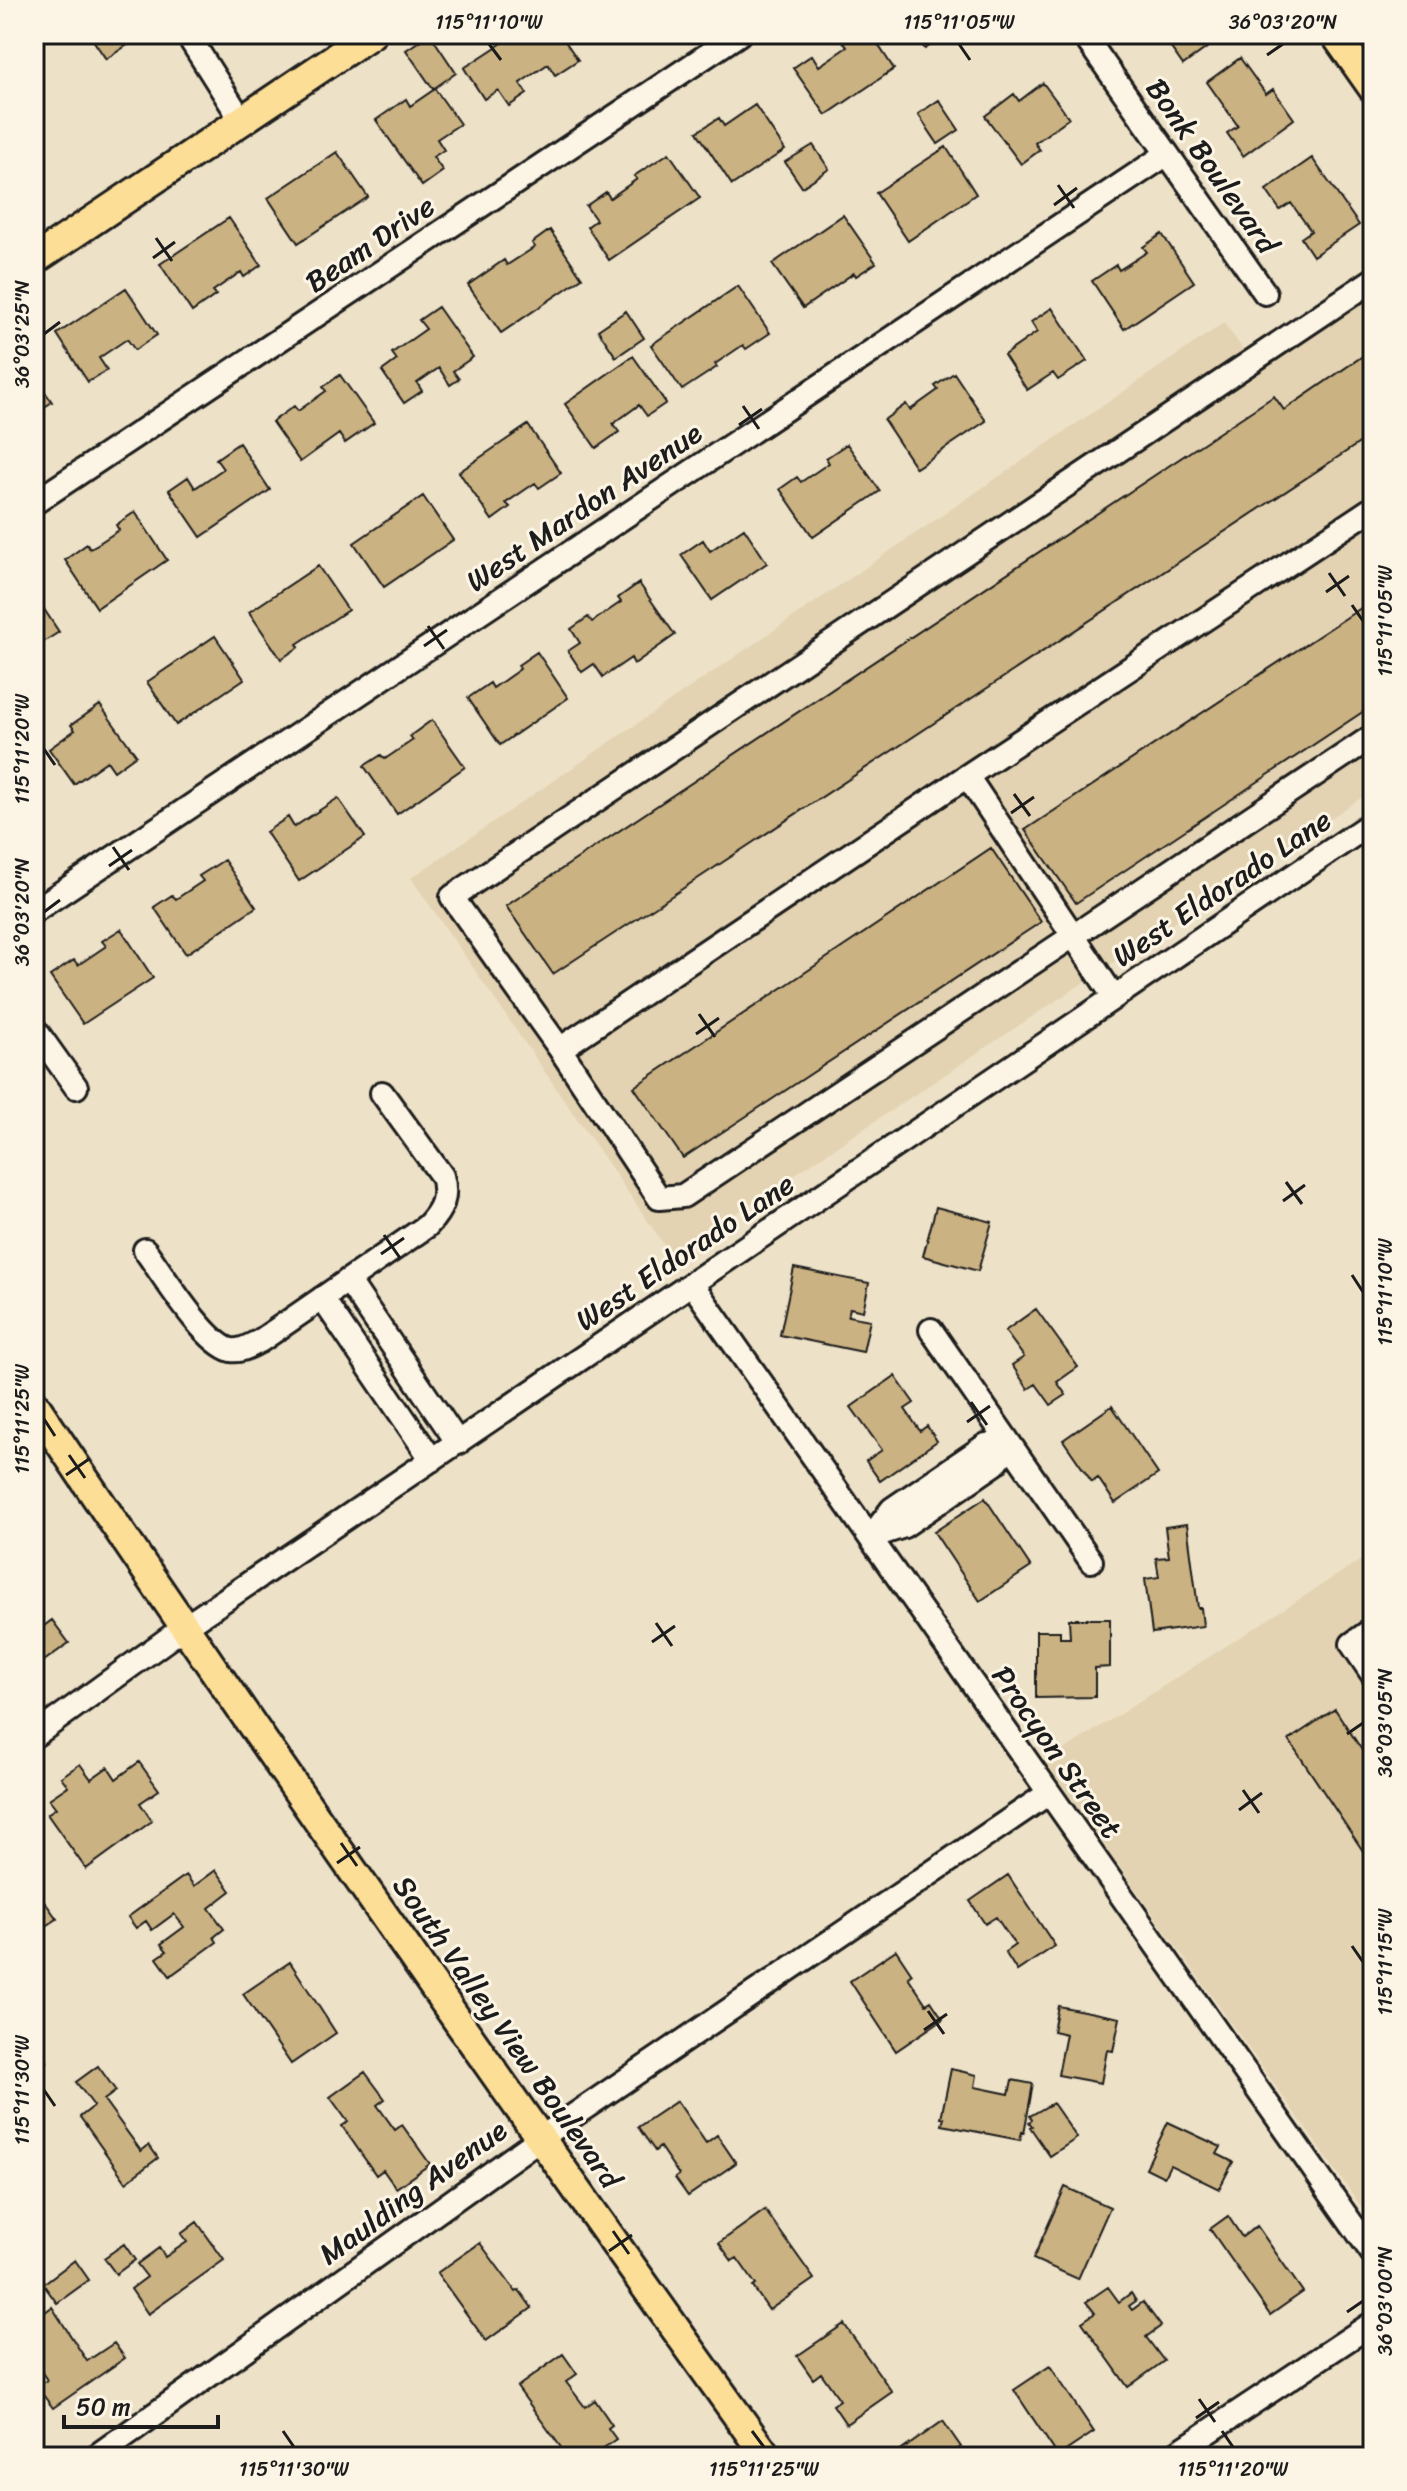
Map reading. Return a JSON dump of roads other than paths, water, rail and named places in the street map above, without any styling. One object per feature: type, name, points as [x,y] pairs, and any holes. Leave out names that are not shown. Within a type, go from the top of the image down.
[{"type":"main road","points":[[34,260],[371,34]]},
{"type":"main road","points":[[1335,34],[1373,86]]},
{"type":"main road","name":"South Valley View Boulevard","points":[[34,1404],[183,1628],[539,2139],[767,2457]]},
{"type":"street","points":[[187,34],[242,121]]},
{"type":"street","name":"Beam Drive","points":[[34,503],[739,34]]},
{"type":"street","name":"Bonk Boulevard","points":[[1083,34],[1265,293]]},
{"type":"street","name":"West Mardon Avenue","points":[[34,911],[1167,154]]},
{"type":"street","points":[[1373,280],[452,897],[560,1049],[659,1198],[683,1196],[1373,736]]},
{"type":"street","points":[[560,1049],[1373,508]]},
{"type":"street","points":[[967,776],[1114,997]]},
{"type":"street","name":"West Eldorado Lane","points":[[34,1736],[183,1628],[1373,822]]},
{"type":"street","points":[[34,1028],[76,1087]]},
{"type":"street","points":[[145,1250],[205,1333],[219,1345],[234,1351],[260,1341],[427,1226],[438,1214],[444,1201],[442,1176],[382,1093]]},
{"type":"street","points":[[348,1280],[458,1443]]},
{"type":"street","name":"Procyon Street","points":[[692,1284],[1373,2254]]},
{"type":"street","points":[[322,1298],[432,1460]]},
{"type":"street","points":[[931,1330],[1091,1561]]},
{"type":"street","points":[[371,1370],[397,1352]]},
{"type":"street","points":[[871,1537],[892,1509],[986,1445],[1010,1444]]},
{"type":"street","points":[[1373,1629],[1352,1644],[1373,1675]]},
{"type":"street","name":"Maulding Avenue","points":[[95,2457],[539,2139],[1049,1793]]},
{"type":"street","points":[[1171,2457],[1373,2323]]}]
